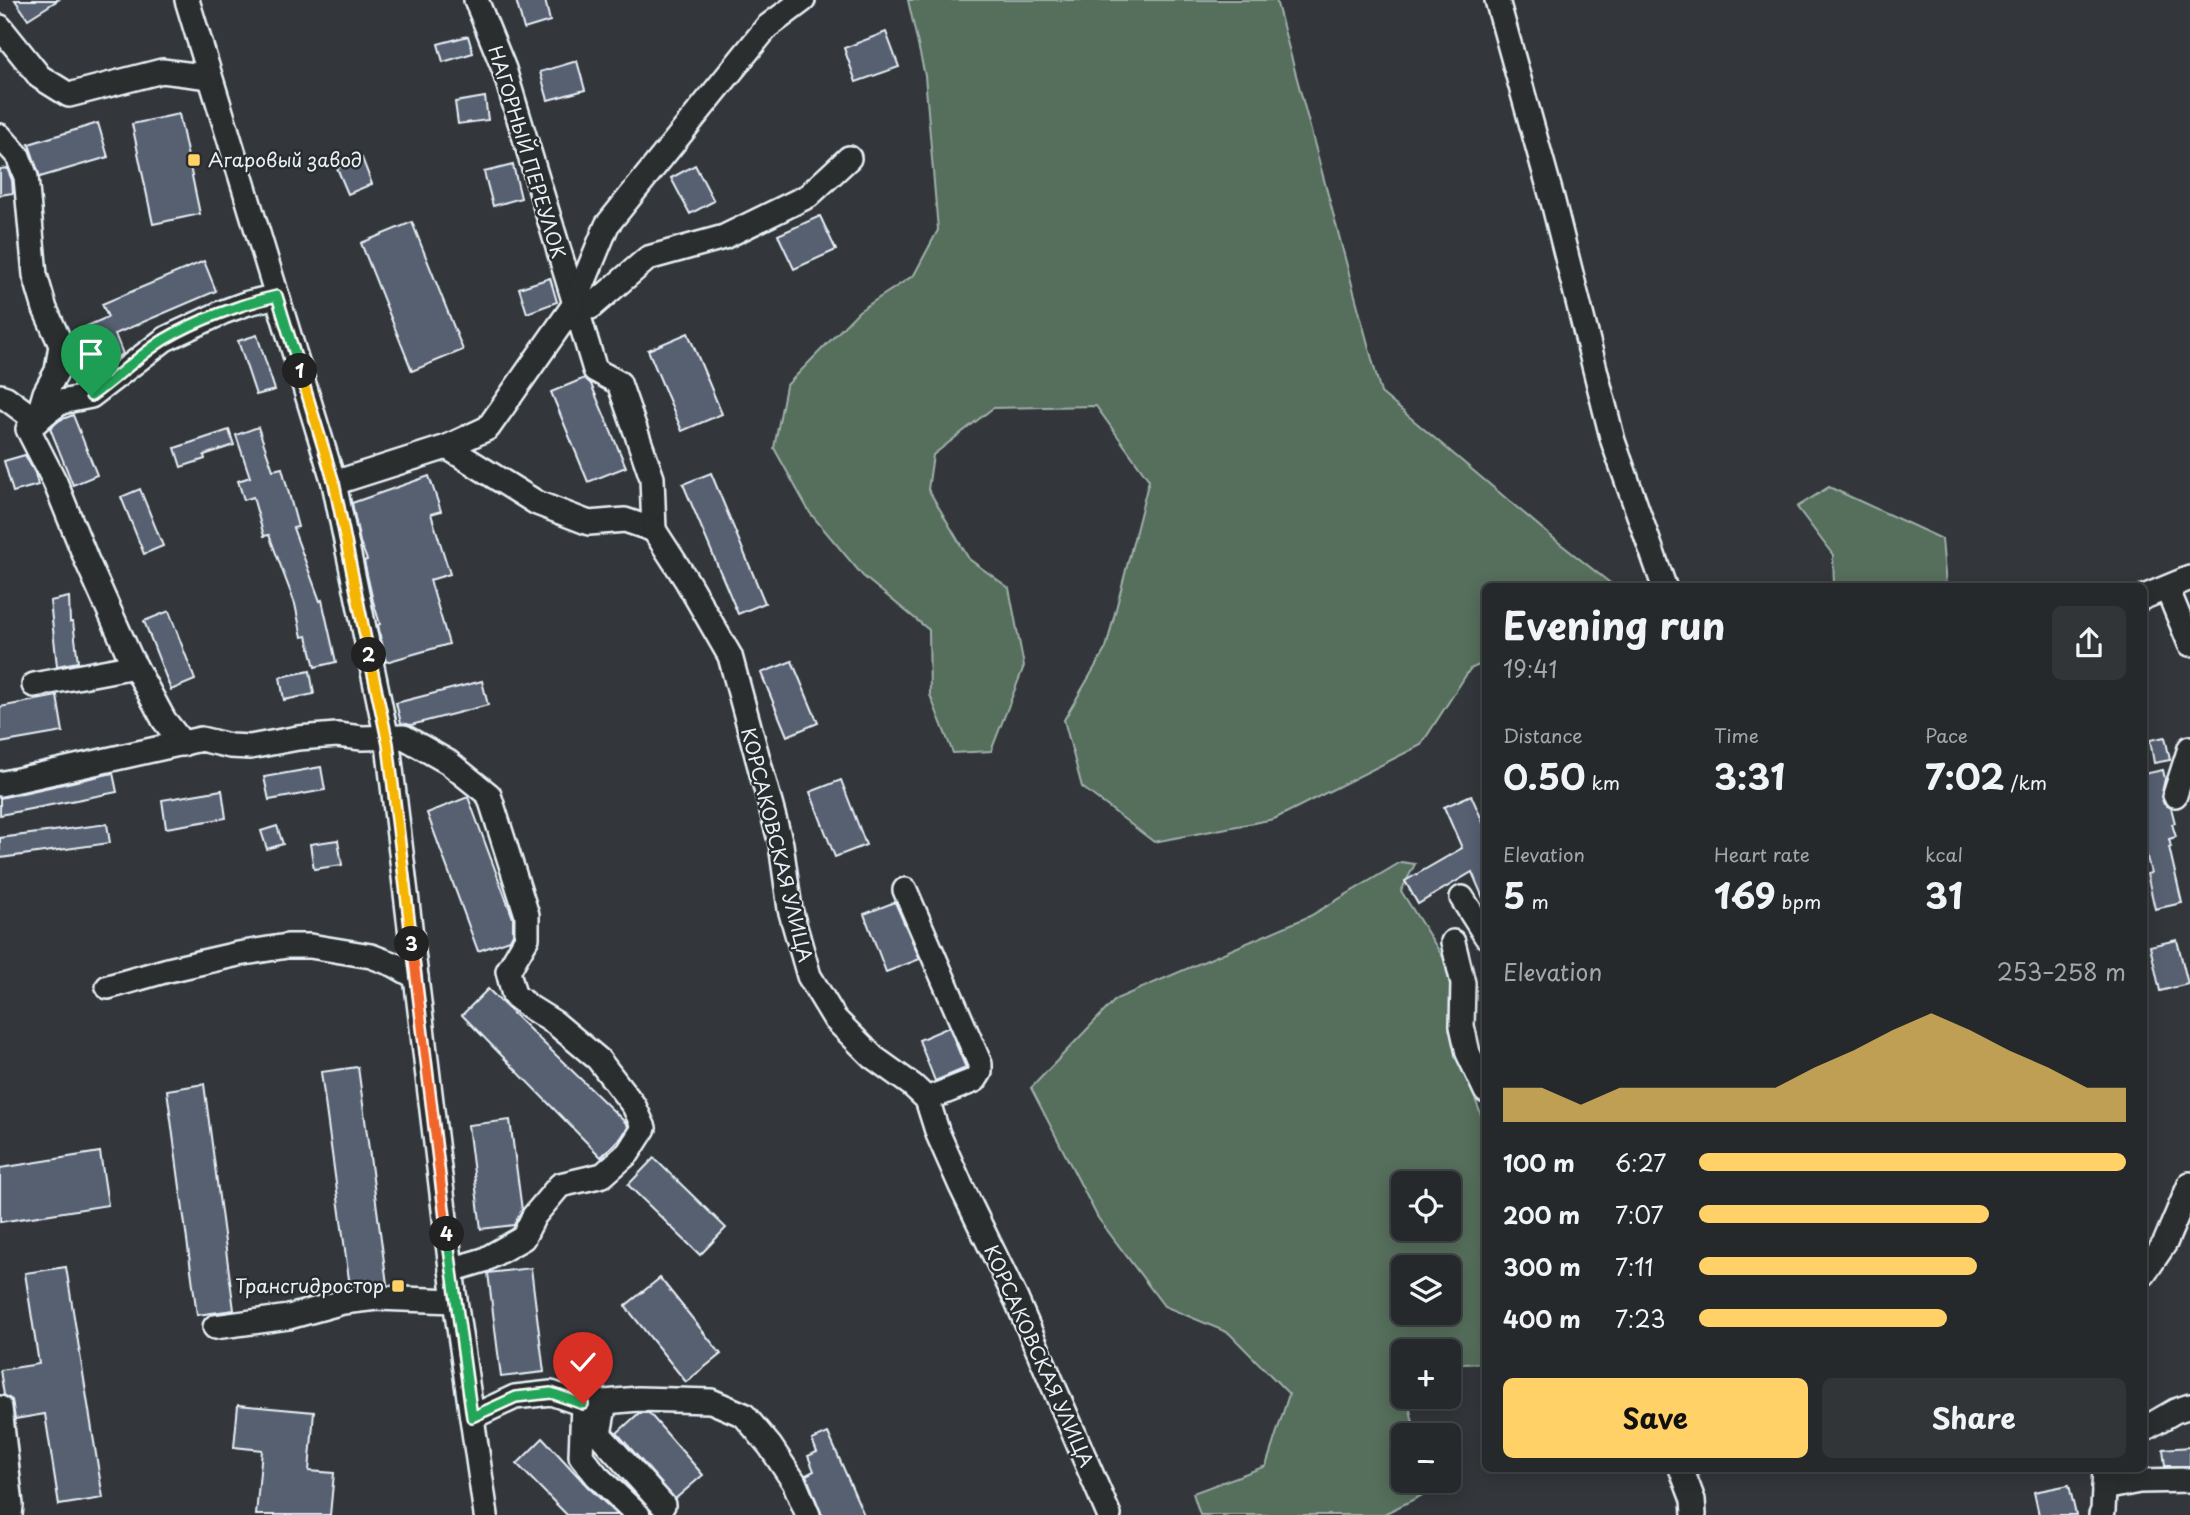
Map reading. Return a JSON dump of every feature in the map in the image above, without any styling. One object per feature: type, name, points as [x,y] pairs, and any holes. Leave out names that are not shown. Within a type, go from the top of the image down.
[{"type":"street","points":[[187,0],[334,483],[386,736],[451,1270],[486,1515]]},
{"type":"street","name":"НАГОРНЫЙ ПЕРЕУЛОК","points":[[476,0],[504,69],[595,370],[619,383],[652,478],[654,530]]},
{"type":"street","points":[[334,483],[447,447],[488,428],[574,305],[607,225],[767,27],[803,0]]},
{"type":"street","points":[[1497,0],[1552,198],[1613,441],[1663,583]]},
{"type":"street","points":[[0,27],[40,77],[69,94],[162,71],[210,77]]},
{"type":"street","points":[[0,136],[18,156],[26,177],[36,275],[45,309],[61,345],[57,372],[45,394],[37,421]]},
{"type":"street","points":[[574,305],[592,307],[648,258],[724,237],[808,196],[849,158]]},
{"type":"street","points":[[183,744],[164,720],[135,666],[87,561],[55,482],[28,429],[61,402],[91,396],[165,339],[223,312],[277,296]]},
{"type":"street","points":[[0,396],[37,421]]},
{"type":"street","points":[[447,447],[537,503],[589,523],[625,520],[654,530]]},
{"type":"street","name":"КОРСАКОВСКАЯ УЛИЦА","points":[[654,530],[730,656],[781,844],[790,909],[809,976],[835,1019],[873,1057],[927,1099],[938,1134],[1016,1299],[1109,1515]]},
{"type":"street","points":[[2147,596],[2190,579]]},
{"type":"street","points":[[2167,588],[2190,644]]},
{"type":"street","points":[[34,685],[135,666]]},
{"type":"street","points":[[0,784],[201,739],[230,746],[250,747],[298,738],[337,735],[362,738],[386,736],[404,737],[448,762],[489,795],[527,915],[527,939],[508,971],[514,995],[555,1023],[598,1059],[634,1106],[644,1128],[628,1153],[603,1174],[560,1185],[534,1216],[523,1238],[484,1260],[451,1270]]},
{"type":"street","points":[[2175,795],[2190,748]]},
{"type":"street","points":[[905,890],[980,1064],[980,1072],[975,1080],[927,1099]]},
{"type":"street","points":[[1462,898],[1482,930]]},
{"type":"street","points":[[1453,942],[1463,982],[1462,1026],[1468,1053],[1482,1083]]},
{"type":"street","points":[[108,987],[180,968],[287,946],[310,946],[371,956],[396,965],[416,977]]},
{"type":"street","points":[[2147,1269],[2165,1243],[2190,1184]]},
{"type":"street","points":[[215,1327],[289,1317],[343,1302],[377,1298],[455,1301]]},
{"type":"street","points":[[472,1417],[516,1397],[551,1393],[594,1403],[638,1399],[711,1401],[744,1415],[770,1446],[794,1482],[808,1515]]},
{"type":"street","points":[[594,1403],[599,1434],[663,1505]]},
{"type":"street","points":[[594,1403],[581,1456],[597,1476],[638,1515]]},
{"type":"street","points":[[2147,1427],[2175,1411],[2190,1406]]},
{"type":"street","points":[[0,1408],[10,1515]]},
{"type":"street","points":[[1682,1472],[1693,1500],[1694,1515]]},
{"type":"street","points":[[2101,1515],[2104,1511],[2105,1478],[2139,1481],[2190,1480]]},
{"type":"green space","points":[[908,0],[1276,0],[1381,393],[1610,583],[1482,583],[1482,664],[1470,669],[1421,745],[1274,819],[1154,842],[1082,787],[1064,720],[1106,648],[1149,480],[1096,406],[993,408],[933,455],[928,489],[969,559],[1009,588],[1024,666],[991,751],[953,753],[930,695],[929,630],[863,576],[810,513],[774,448],[786,386],[859,311],[914,275],[938,230],[925,76]]},
{"type":"green space","points":[[1829,487],[1942,539],[1946,583],[1834,583],[1833,555],[1797,507]]},
{"type":"green space","points":[[1401,862],[1415,864],[1401,891],[1457,979],[1456,1050],[1482,1117],[1482,1363],[1461,1364],[1461,1339],[1391,1339],[1391,1409],[1410,1409],[1413,1423],[1391,1423],[1391,1493],[1427,1493],[1382,1515],[1200,1515],[1193,1493],[1266,1466],[1289,1394],[1229,1333],[1164,1306],[1098,1218],[1031,1088],[1116,999],[1310,916]]},
{"type":"building","points":[[15,0],[58,0],[28,19]]},
{"type":"building","points":[[516,0],[545,0],[550,21],[524,29]]},
{"type":"building","points":[[886,32],[899,67],[856,82],[844,48]]},
{"type":"building","points":[[468,36],[473,53],[443,62],[438,44]]},
{"type":"building","points":[[577,61],[585,90],[548,100],[540,72]]},
{"type":"building","points":[[485,97],[488,120],[458,124],[455,102]]},
{"type":"building","points":[[179,114],[200,214],[153,224],[132,124]]},
{"type":"building","points":[[98,123],[108,157],[40,177],[29,144]]},
{"type":"building","points":[[362,158],[372,184],[348,194],[337,168]]},
{"type":"building","points":[[513,165],[521,198],[493,206],[484,172]]},
{"type":"building","points":[[695,165],[714,201],[690,214],[671,178]]},
{"type":"building","points":[[7,168],[13,193],[0,195],[0,169]]},
{"type":"building","points":[[820,216],[836,250],[794,269],[778,235]]},
{"type":"building","points":[[412,222],[463,350],[412,371],[361,243]]},
{"type":"building","points":[[204,261],[216,291],[115,334],[123,354],[104,364],[87,326],[108,317],[102,304]]},
{"type":"building","points":[[550,278],[557,302],[527,313],[519,288]]},
{"type":"building","points":[[688,333],[722,414],[682,431],[648,350]]},
{"type":"building","points":[[257,335],[275,390],[256,395],[238,341]]},
{"type":"building","points":[[585,378],[591,384],[626,467],[588,482],[551,392]]},
{"type":"building","points":[[73,415],[97,475],[73,485],[50,428]]},
{"type":"building","points":[[258,427],[273,470],[282,468],[298,527],[293,528],[320,601],[322,600],[336,662],[315,667],[307,636],[302,637],[295,604],[269,535],[264,536],[253,497],[244,500],[238,481],[250,477],[236,435]]},
{"type":"building","points":[[229,430],[234,445],[204,455],[205,459],[181,467],[175,448]]},
{"type":"building","points":[[25,455],[38,485],[13,492],[4,461]]},
{"type":"building","points":[[711,473],[765,603],[738,614],[683,484]]},
{"type":"building","points":[[429,476],[441,511],[431,514],[450,574],[430,580],[449,644],[386,662],[378,625],[380,624],[364,561],[367,560],[360,542],[352,503]]},
{"type":"building","points":[[140,489],[163,546],[144,554],[121,497]]},
{"type":"building","points":[[69,597],[70,622],[73,622],[78,662],[57,666],[50,601]]},
{"type":"building","points":[[169,611],[195,680],[171,690],[144,621]]},
{"type":"building","points":[[792,661],[818,723],[787,736],[761,673]]},
{"type":"building","points":[[310,671],[314,694],[284,700],[280,677]]},
{"type":"building","points":[[482,681],[488,705],[411,725],[401,723],[396,703]]},
{"type":"building","points":[[57,696],[63,732],[0,743],[0,707]]},
{"type":"building","points":[[2165,737],[2170,760],[2154,763],[2150,740]]},
{"type":"building","points":[[321,767],[325,790],[269,800],[264,777]]},
{"type":"building","points":[[2163,770],[2165,779],[2161,797],[2164,804],[2171,808],[2175,823],[2172,824],[2176,837],[2169,839],[2169,847],[2182,903],[2155,909],[2147,874],[2151,873],[2147,857],[2147,773]]},
{"type":"building","points":[[113,773],[117,792],[0,815],[0,798]]},
{"type":"building","points":[[841,780],[866,845],[835,857],[810,792]]},
{"type":"building","points":[[222,790],[226,818],[166,828],[162,800]]},
{"type":"building","points":[[1471,795],[1482,820],[1482,896],[1472,872],[1418,904],[1405,881],[1462,848],[1444,807]]},
{"type":"building","points":[[468,797],[513,918],[513,934],[510,940],[478,951],[427,813]]},
{"type":"building","points":[[107,824],[110,843],[0,858],[0,838]]},
{"type":"building","points":[[277,826],[283,844],[267,849],[261,831]]},
{"type":"building","points":[[338,840],[342,865],[314,869],[310,844]]},
{"type":"building","points":[[895,902],[920,959],[886,972],[864,914]]},
{"type":"building","points":[[2177,940],[2188,984],[2160,991],[2150,946]]},
{"type":"building","points":[[488,989],[627,1124],[628,1127],[621,1138],[601,1157],[462,1015]]},
{"type":"building","points":[[949,1027],[966,1068],[935,1081],[919,1040]]},
{"type":"building","points":[[358,1067],[387,1284],[350,1287],[321,1072]]},
{"type":"building","points":[[204,1084],[234,1310],[197,1315],[167,1090]]},
{"type":"building","points":[[510,1120],[522,1210],[514,1225],[481,1229],[468,1125]]},
{"type":"building","points":[[100,1152],[108,1205],[0,1222],[0,1168]]},
{"type":"building","points":[[654,1158],[726,1228],[700,1255],[628,1185]]},
{"type":"building","points":[[66,1267],[103,1498],[59,1505],[45,1414],[15,1419],[12,1400],[4,1395],[0,1370],[39,1364],[25,1273]]},
{"type":"building","points":[[531,1268],[544,1372],[501,1377],[488,1273]]},
{"type":"building","points":[[660,1278],[721,1354],[686,1382],[625,1306]]},
{"type":"building","points":[[238,1405],[314,1412],[309,1471],[334,1473],[330,1515],[256,1515],[262,1450],[234,1447]]},
{"type":"building","points":[[639,1413],[649,1413],[703,1475],[675,1499],[617,1433]]},
{"type":"building","points":[[828,1433],[864,1515],[822,1515],[806,1475],[814,1471],[808,1456],[817,1452],[812,1440]]},
{"type":"building","points":[[543,1438],[618,1515],[567,1515],[517,1464]]},
{"type":"building","points":[[2190,1447],[2190,1466],[2165,1466],[2163,1449]]},
{"type":"building","points":[[2069,1485],[2076,1515],[2039,1515],[2034,1492]]},
{"type":"place","name":"Агаровый завод","points":[[194,160]]},
{"type":"place","name":"Трансгидростор","points":[[398,1286]]},
{"type":"route","points":[[91,396],[165,339],[223,312],[277,296],[334,483],[388,744],[451,1270],[472,1417],[516,1397],[551,1393],[583,1404]]}]
